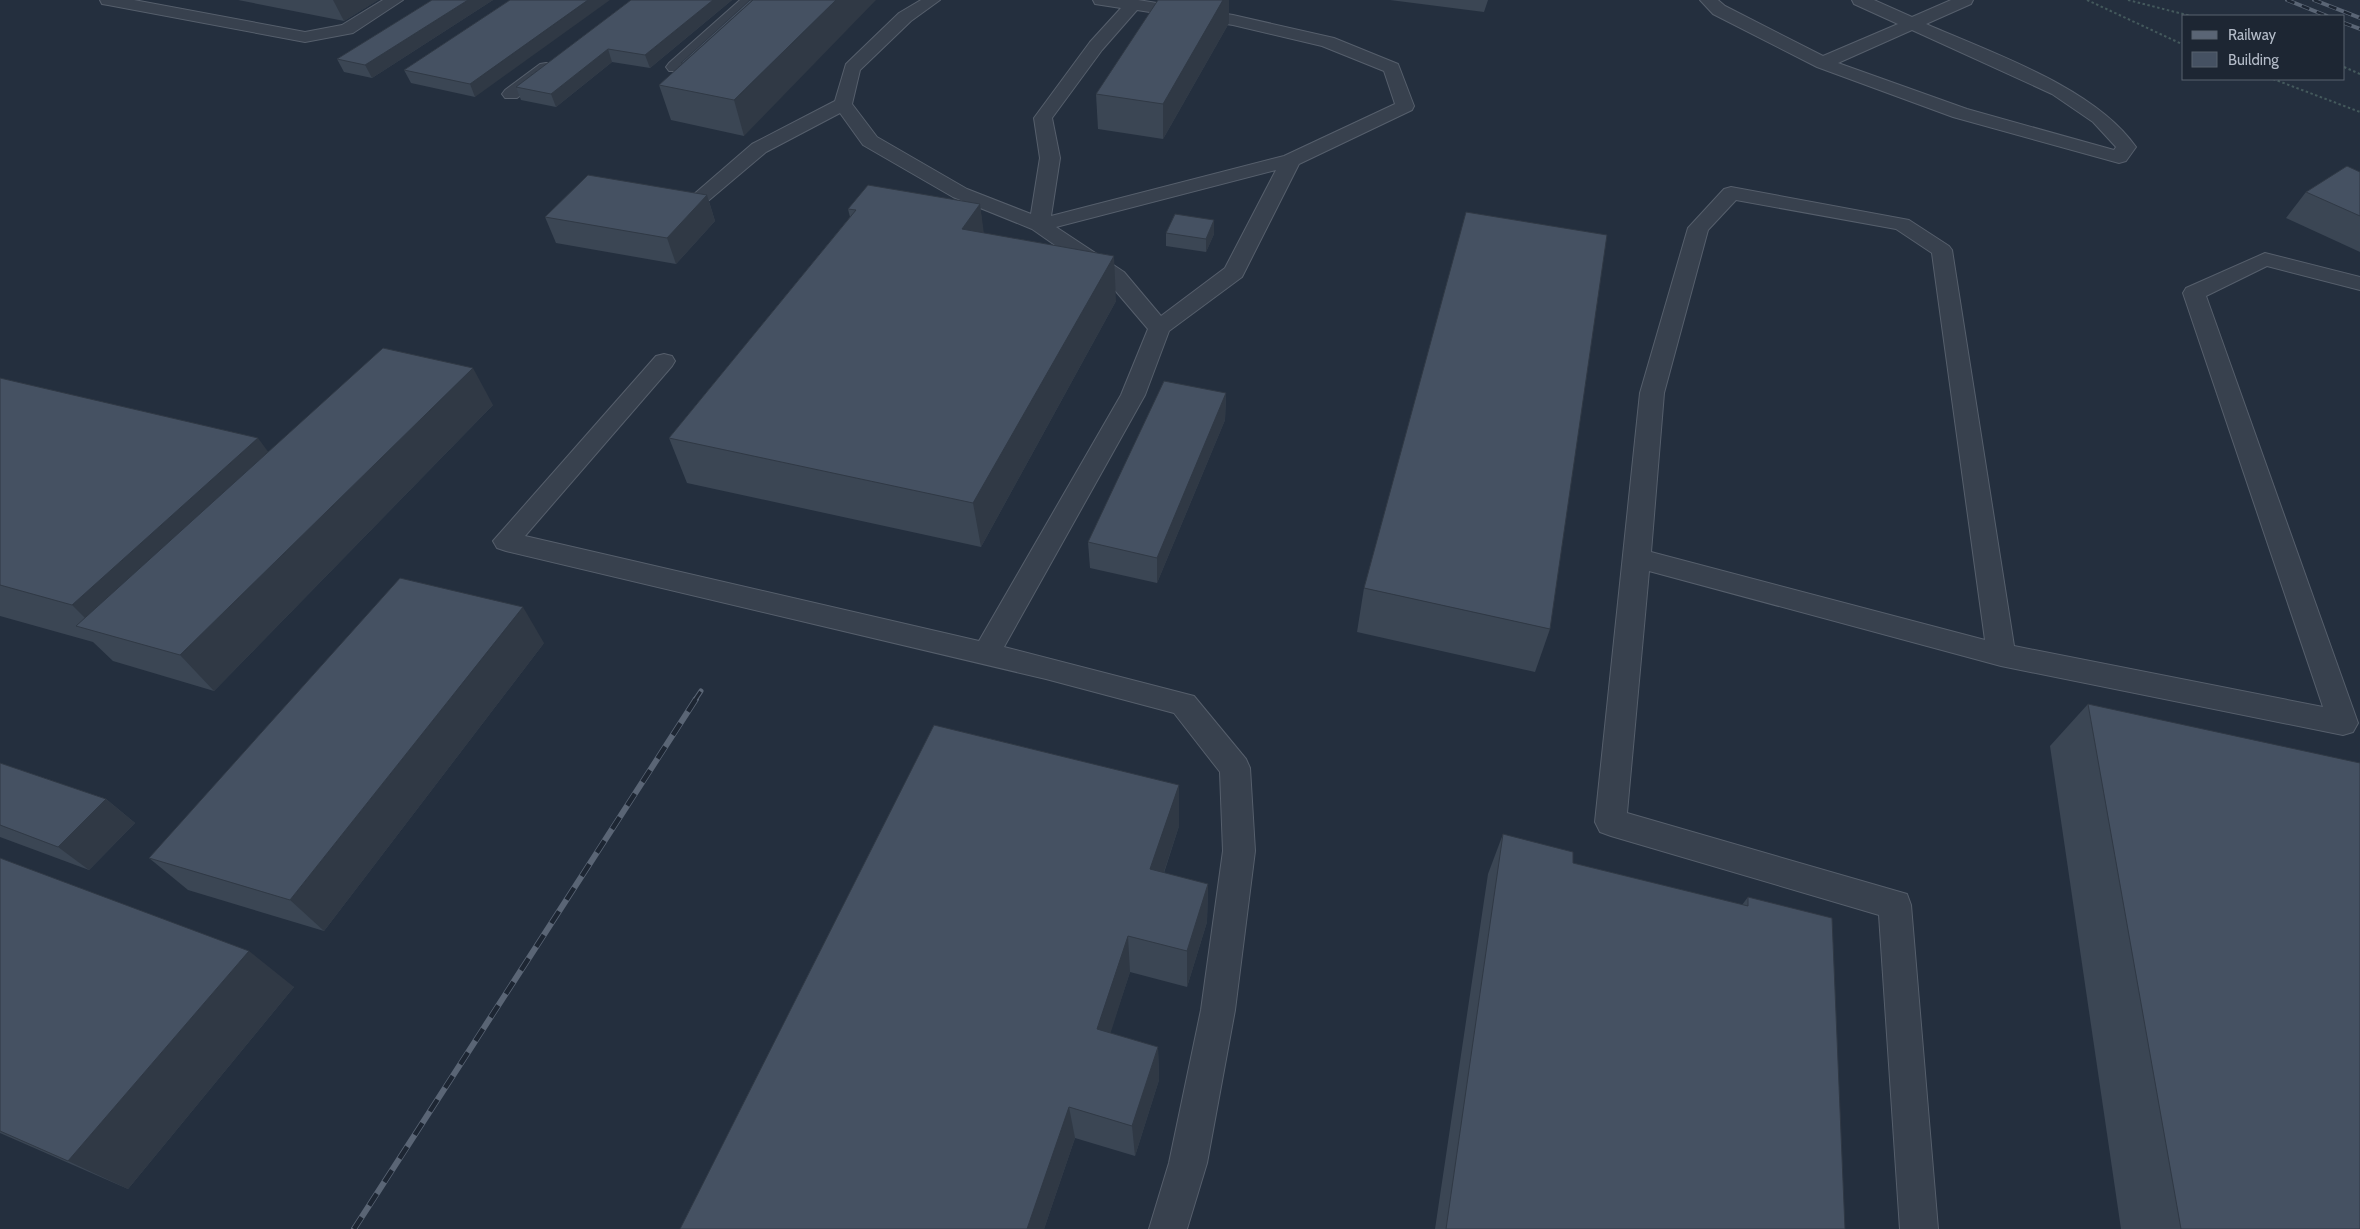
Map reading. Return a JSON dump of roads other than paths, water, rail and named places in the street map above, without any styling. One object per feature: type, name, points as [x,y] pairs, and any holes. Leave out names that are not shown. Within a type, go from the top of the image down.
[{"type":"lane","points":[[108,0],[305,37],[347,29],[395,0]]},
{"type":"lane","points":[[157,10],[175,0]]},
{"type":"lane","points":[[675,67],[750,0]]},
{"type":"lane","points":[[688,208],[759,148],[843,104],[852,68],[905,17],[932,0]]},
{"type":"lane","points":[[1039,225],[1291,160],[1405,106],[1392,68],[1328,42],[1233,20],[1101,0]]},
{"type":"lane","points":[[1708,0],[1719,10],[1823,63],[1960,113],[2119,157],[2126,147],[2100,118],[2058,90],[1860,0]]},
{"type":"lane","points":[[1823,63],[1965,0]]},
{"type":"lane","points":[[1039,225],[1050,158],[1043,118],[1096,46],[1134,4]]},
{"type":"lane","points":[[511,94],[557,59]]},
{"type":"lane","points":[[843,104],[870,141],[960,193],[1039,225],[1116,277],[1159,328]]},
{"type":"lane","points":[[986,654],[1133,396],[1159,328],[1234,272],[1291,160]]},
{"type":"lane","points":[[1919,1229],[1895,905],[1611,822],[1652,393],[1698,228],[1731,192],[1902,224],[1942,250],[2001,655]]},
{"type":"lane","points":[[2351,725],[2194,293],[2265,259],[2360,284]]},
{"type":"lane","points":[[664,361],[506,541],[986,654],[1184,704],[1235,768],[1239,851],[1218,1010],[1188,1163],[1168,1229]]},
{"type":"lane","points":[[1637,558],[2001,655],[2351,725]]},
{"type":"railway","points":[[2287,0],[2324,15]]},
{"type":"railway","points":[[2314,0],[2360,18]]},
{"type":"railway","points":[[2345,23],[2360,29]]},
{"type":"railway","points":[[695,700],[701,691]]},
{"type":"railway","points":[[354,1229],[696,699]]}]
